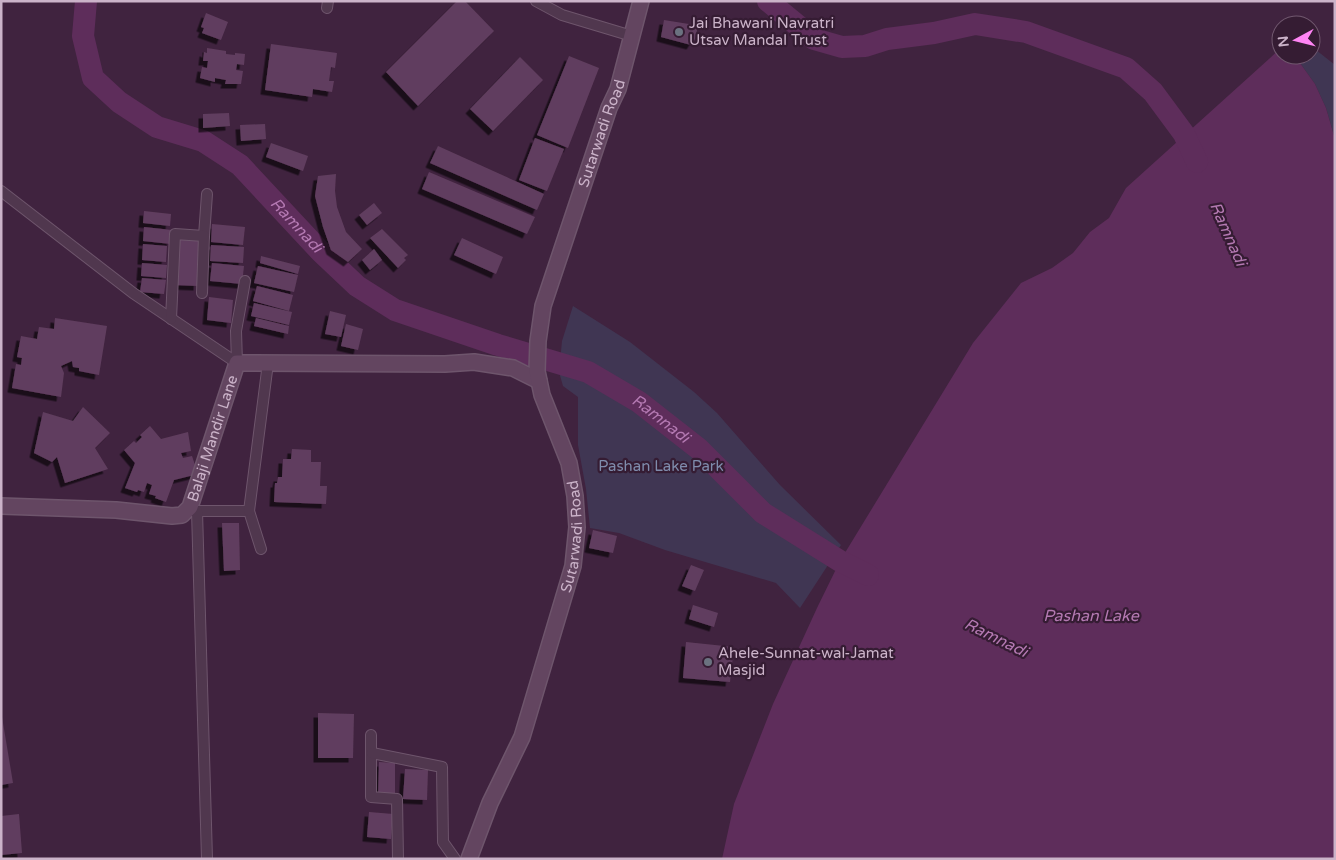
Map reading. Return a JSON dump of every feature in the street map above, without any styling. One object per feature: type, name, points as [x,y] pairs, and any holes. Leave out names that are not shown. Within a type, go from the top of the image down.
[{"type":"street","points":[[536,1],[562,15],[632,36]]},
{"type":"street","name":"Sutarwadi Road","points":[[469,859],[490,803],[522,737],[573,566],[577,527],[570,463],[542,395],[538,376],[538,341],[543,306],[606,118],[618,89],[641,1]]},
{"type":"street","points":[[1,191],[133,293],[237,364]]},
{"type":"street","points":[[202,293],[207,194]]},
{"type":"street","points":[[171,319],[175,234],[204,236]]},
{"type":"street","points":[[237,364],[236,331],[245,281]]},
{"type":"street","name":"Balaji Mandir Lane","points":[[1,506],[116,510],[172,516],[192,511],[190,507],[237,364],[445,364],[474,362],[514,368],[538,376]]},
{"type":"street","points":[[261,549],[249,511],[268,364]]},
{"type":"street","points":[[207,859],[192,511],[249,511]]},
{"type":"street","points":[[371,735],[371,797],[397,799],[398,859]]},
{"type":"street","points":[[372,753],[442,766],[443,842],[456,859]]},
{"type":"green space","points":[[1321,54],[1335,65],[1335,139],[1326,108],[1315,84],[1301,65],[1321,65]]},
{"type":"green space","name":"Pashan Lake Park","points":[[573,306],[630,342],[694,392],[717,413],[780,485],[841,545],[800,608],[776,583],[665,550],[619,533],[590,528],[586,489],[578,445],[578,397],[563,386],[559,372],[562,341]]},
{"type":"water","name":"Pashan Lake","points":[[1271,57],[1271,65],[1301,65],[1315,84],[1326,108],[1335,139],[1335,859],[722,859],[734,804],[773,704],[840,561],[973,343],[1021,283],[1052,268],[1073,253],[1090,232],[1109,218],[1126,188]]},
{"type":"building","points":[[457,1],[465,1],[494,31],[418,106],[386,72]]},
{"type":"building","points":[[206,13],[228,22],[221,40],[202,33],[204,28],[201,27]]},
{"type":"building","name":"Jai Bhawani Navratri Utsav Mandal Trust","points":[[664,20],[695,25],[697,30],[691,45],[661,37]]},
{"type":"building","points":[[271,44],[337,53],[335,68],[331,67],[329,81],[334,81],[332,92],[313,89],[312,97],[265,90]]},
{"type":"building","points":[[207,48],[226,51],[226,54],[245,54],[244,65],[237,64],[236,70],[243,71],[241,84],[225,84],[226,80],[215,78],[215,82],[200,78],[202,67],[207,68],[208,61],[203,61],[204,52],[207,53]]},
{"type":"building","points":[[569,56],[599,68],[568,148],[537,135]]},
{"type":"building","points":[[520,57],[543,80],[493,131],[470,109]]},
{"type":"building","points":[[229,113],[230,126],[203,128],[203,114]]},
{"type":"building","points":[[265,124],[266,139],[241,141],[240,125]]},
{"type":"building","points":[[535,138],[564,149],[547,191],[519,180]]},
{"type":"building","points":[[271,143],[308,156],[303,171],[266,157]]},
{"type":"building","points":[[438,146],[544,194],[537,210],[430,163]]},
{"type":"building","points":[[429,172],[535,217],[527,234],[422,189]]},
{"type":"building","points":[[336,174],[335,191],[337,207],[346,232],[362,249],[348,262],[331,250],[315,196],[318,176]]},
{"type":"building","points":[[374,203],[382,213],[367,225],[359,215]]},
{"type":"building","points":[[144,211],[171,214],[170,226],[143,223]]},
{"type":"building","points":[[212,224],[245,227],[243,245],[211,242]]},
{"type":"building","points":[[144,227],[172,230],[171,244],[143,241]]},
{"type":"building","points":[[382,229],[408,255],[398,268],[370,238]]},
{"type":"building","points":[[462,238],[503,257],[496,274],[454,255]]},
{"type":"building","points":[[177,239],[201,241],[198,286],[174,285]]},
{"type":"building","points":[[143,244],[167,246],[166,262],[142,260]]},
{"type":"building","points":[[211,245],[244,247],[243,263],[210,261]]},
{"type":"building","points":[[374,249],[382,260],[370,270],[362,260]]},
{"type":"building","points":[[261,256],[300,266],[298,274],[260,263]]},
{"type":"building","points":[[142,263],[167,265],[166,278],[141,276]]},
{"type":"building","points":[[212,263],[244,266],[242,284],[210,281]]},
{"type":"building","points":[[258,266],[298,275],[294,292],[254,283]]},
{"type":"building","points":[[142,278],[166,280],[164,294],[140,292]]},
{"type":"building","points":[[257,286],[293,295],[289,311],[253,301]]},
{"type":"building","points":[[209,297],[233,300],[231,323],[207,320]]},
{"type":"building","points":[[254,303],[292,312],[289,325],[251,316]]},
{"type":"building","points":[[330,311],[346,315],[341,337],[325,334]]},
{"type":"building","points":[[55,318],[107,326],[99,375],[79,371],[79,368],[73,367],[72,361],[61,366],[64,373],[61,397],[12,388],[16,364],[21,365],[22,358],[17,357],[21,336],[37,339],[39,327],[54,329]]},
{"type":"building","points":[[256,318],[289,326],[288,334],[254,326]]},
{"type":"building","points":[[346,324],[363,329],[358,350],[341,346]]},
{"type":"building","points":[[83,407],[110,433],[95,448],[108,469],[65,483],[57,457],[52,462],[34,453],[43,412],[73,421]]},
{"type":"building","points":[[150,426],[161,439],[188,432],[191,451],[181,453],[183,458],[192,456],[198,474],[174,480],[166,502],[149,494],[152,485],[147,483],[144,492],[125,488],[135,463],[124,450],[134,441],[136,443],[142,437],[140,435]]},
{"type":"building","points":[[292,449],[311,450],[311,462],[321,462],[320,486],[327,486],[326,504],[274,502],[275,483],[277,483],[278,477],[282,477],[283,459],[291,459]]},
{"type":"building","points":[[222,523],[239,523],[240,570],[224,571]]},
{"type":"building","points":[[593,530],[617,536],[613,553],[589,548]]},
{"type":"building","points":[[691,565],[704,570],[695,591],[682,586]]},
{"type":"building","points":[[693,605],[718,613],[714,627],[689,619]]},
{"type":"building","name":"Ahele-Sunnat-wal-Jamat Masjid","points":[[686,642],[734,647],[730,682],[683,678]]},
{"type":"building","points":[[1,711],[13,783],[1,785]]},
{"type":"building","points":[[318,713],[354,714],[353,758],[318,758]]},
{"type":"building","points":[[379,762],[395,763],[395,796],[378,796]]},
{"type":"building","points":[[405,769],[428,770],[427,800],[403,799]]},
{"type":"building","points":[[369,812],[393,814],[391,839],[367,837]]},
{"type":"building","points":[[19,814],[22,853],[1,855],[1,816]]},
{"type":"waterway","name":"Ramnadi","points":[[86,1],[83,36],[93,78],[119,102],[157,127],[203,141],[240,165],[321,252],[357,286],[395,310],[498,345],[588,372],[639,402],[699,449],[763,513],[840,561],[868,575]]},
{"type":"waterway","name":"Ramnadi","points":[[768,1],[814,39],[842,47],[865,46],[887,39],[934,33],[975,24],[1026,32],[1126,68],[1153,92],[1184,134],[1197,162]]},
{"type":"place","name":"Jai Bhawani Navratri Utsav Mandal Trust","points":[[679,32]]},
{"type":"place","name":"Ahele-Sunnat-wal-Jamat Masjid","points":[[708,662]]}]
